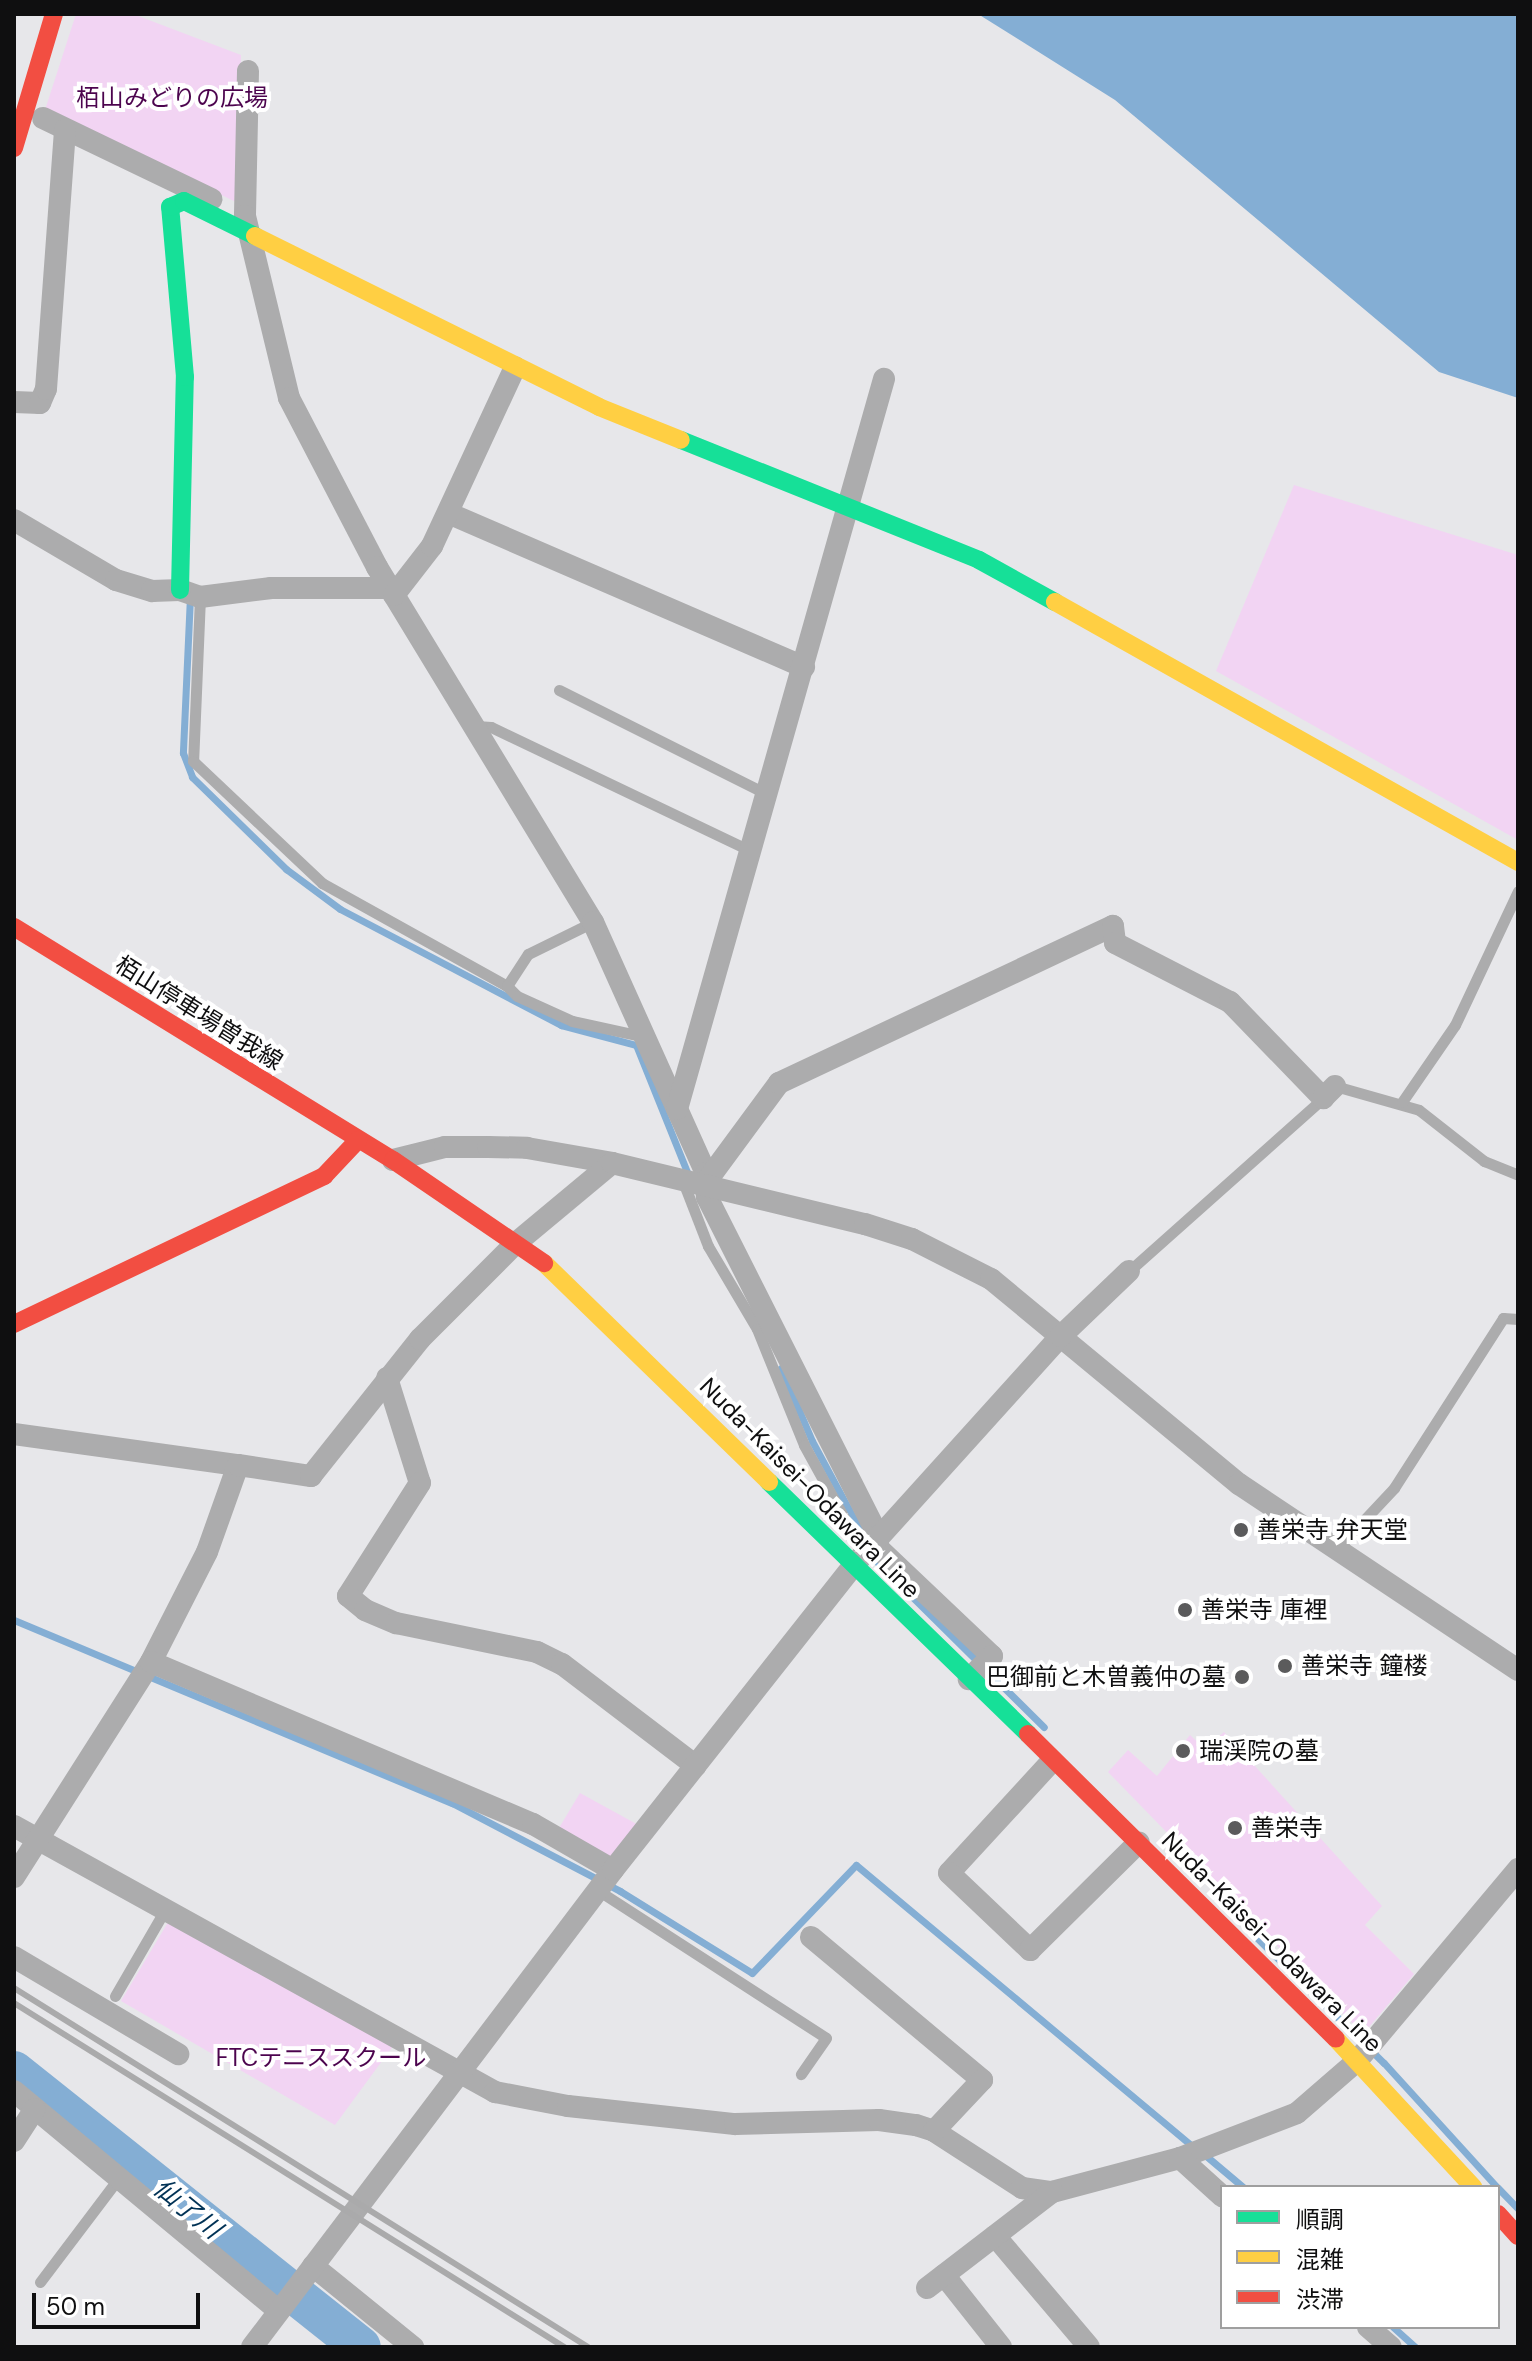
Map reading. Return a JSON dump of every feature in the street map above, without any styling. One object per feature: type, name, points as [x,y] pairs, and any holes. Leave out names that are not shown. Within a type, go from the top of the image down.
[{"type":"main road","points":[[14,148],[54,14]]},
{"type":"main road","points":[[187,195],[170,207],[185,377],[190,593]]},
{"type":"main road","points":[[247,226],[515,367],[599,407],[979,560],[1518,862]]},
{"type":"main road","name":"栢山停車場曽我線","points":[[14,927],[358,1140]]},
{"type":"main road","points":[[14,1324],[324,1176],[358,1140]]},
{"type":"main road","name":"Nuda-Kaisei-Odawara Line","points":[[358,1140],[516,1243],[590,1303],[867,1549],[969,1679],[1139,1842],[1357,2061],[1471,2185]]},
{"type":"main road","points":[[1500,2216],[1517,2234]]},
{"type":"street","points":[[248,71],[247,226],[289,398],[392,591],[593,922],[648,1038],[677,1109],[694,1181],[707,1197],[867,1549]]},
{"type":"street","points":[[43,118],[247,226]]},
{"type":"street","points":[[14,402],[40,403],[46,389],[65,130]]},
{"type":"street","points":[[14,520],[116,580],[152,591],[190,593],[271,588],[392,591],[417,571],[448,513],[515,367]]},
{"type":"street","points":[[677,1109],[884,379]]},
{"type":"street","points":[[448,513],[804,667]]},
{"type":"street","points":[[694,1181],[779,1083],[1113,926],[1115,943],[1230,1002],[1329,1092]]},
{"type":"street","points":[[393,1160],[445,1147],[527,1148],[694,1181],[912,1239],[991,1279],[1239,1484],[1518,1670]]},
{"type":"street","points":[[14,1434],[311,1476],[387,1378],[516,1243],[612,1163]]},
{"type":"street","points":[[252,2347],[613,1870],[867,1549],[1061,1336],[1129,1271]]},
{"type":"street","points":[[387,1378],[420,1483],[348,1596],[365,1610],[396,1623],[537,1652],[562,1664],[696,1766]]},
{"type":"street","points":[[14,1877],[151,1662],[207,1552],[238,1465]]},
{"type":"street","points":[[867,1549],[878,1548],[992,1656],[969,1679]]},
{"type":"street","points":[[151,1662],[533,1824],[613,1870]]},
{"type":"street","points":[[1052,1761],[949,1873],[1030,1950],[1139,1842]]},
{"type":"street","points":[[14,1826],[166,1907],[495,2092],[626,2114],[735,2124],[879,2120],[934,2131],[1008,2180],[1052,2192]]},
{"type":"street","points":[[1001,2347],[935,2282],[1052,2192],[1180,2158],[1297,2113],[1357,2061],[1518,1869]]},
{"type":"street","points":[[811,1937],[982,2080],[934,2131]]},
{"type":"street","points":[[14,1957],[178,2054]]},
{"type":"street","points":[[14,2091],[279,2311]]},
{"type":"street","points":[[14,2141],[35,2109]]},
{"type":"street","points":[[1180,2158],[1220,2194]]},
{"type":"street","points":[[995,2236],[1089,2347]]},
{"type":"street","points":[[309,2271],[413,2347]]},
{"type":"street","points":[[1370,2329],[1391,2347]]},
{"type":"lane","points":[[190,593],[193,761],[322,883],[507,986],[517,996],[572,1021],[648,1038]]},
{"type":"lane","points":[[559,690],[767,794]]},
{"type":"lane","points":[[475,726],[491,727],[749,850]]},
{"type":"lane","points":[[1402,1102],[1455,1025],[1518,891]]},
{"type":"lane","points":[[507,986],[528,954],[593,922]]},
{"type":"lane","points":[[1129,1271],[1329,1092],[1402,1102],[1484,1161],[1518,1175]]},
{"type":"lane","points":[[1336,1550],[1394,1488],[1503,1318],[1518,1319]]},
{"type":"lane","points":[[599,1891],[826,2038],[801,2074]]},
{"type":"lane","points":[[115,1996],[166,1907]]},
{"type":"lane","points":[[40,2282],[118,2179]]},
{"type":"green space","name":"栢山みどりの広場","points":[[76,14],[133,14],[241,55],[238,203],[45,110]]},
{"type":"green space","points":[[1294,485],[1518,555],[1518,840],[1216,671]]},
{"type":"green space","points":[[1224,1732],[1382,1906],[1365,1925],[1414,1974],[1363,2034],[1108,1772],[1128,1750],[1157,1776],[1190,1735],[1205,1749]]},
{"type":"green space","points":[[580,1793],[642,1827],[612,1865],[556,1833]]},
{"type":"green space","name":"FTCテニススクール","points":[[170,1919],[396,2042],[335,2125],[121,2001]]},
{"type":"water","points":[[978,14],[1518,14],[1518,398],[1439,372],[1115,100]]},
{"type":"waterway","points":[[190,596],[183,753],[192,777],[286,869],[340,909],[561,1025],[636,1045],[689,1177]]},
{"type":"waterway","points":[[781,1368],[812,1441],[867,1543]]},
{"type":"waterway","points":[[876,1561],[1044,1727]]},
{"type":"waterway","points":[[14,1620],[452,1803],[620,1891],[752,1973],[856,1865],[1194,2148]]},
{"type":"waterway","points":[[1252,1933],[1384,2063],[1495,2185]]},
{"type":"waterway","name":"仙了川","points":[[14,2071],[361,2347]]},
{"type":"waterway","points":[[1205,2155],[1241,2185]]},
{"type":"waterway","points":[[1500,2190],[1518,2209]]},
{"type":"waterway","points":[[1395,2329],[1415,2347]]},
{"type":"railway","points":[[14,1988],[588,2347]]},
{"type":"railway","points":[[14,2003],[564,2347]]},
{"type":"traffic: fast","points":[[180,590],[185,377],[170,207],[184,201],[255,236]]},
{"type":"traffic: fast","points":[[681,440],[979,560],[1055,602]]},
{"type":"traffic: fast","points":[[769,1482],[1028,1734]]},
{"type":"traffic: slow","points":[[255,236],[599,407],[681,440]]},
{"type":"traffic: slow","points":[[1055,602],[1518,862]]},
{"type":"traffic: slow","points":[[544,1263],[769,1482]]},
{"type":"traffic: slow","points":[[1336,2039],[1471,2185]]},
{"type":"traffic: jam","points":[[14,148],[54,14]]},
{"type":"traffic: jam","points":[[14,927],[393,1160],[544,1263]]},
{"type":"traffic: jam","points":[[14,1324],[324,1176],[358,1140]]},
{"type":"traffic: jam","points":[[1028,1734],[1336,2039]]},
{"type":"traffic: jam","points":[[1500,2216],[1518,2236]]},
{"type":"place","name":"善栄寺 弁天堂","points":[[1241,1530]]},
{"type":"place","name":"善栄寺 庫裡","points":[[1185,1610]]},
{"type":"place","name":"善栄寺 鐘楼","points":[[1285,1666]]},
{"type":"place","name":"巴御前と木曽義仲の墓","points":[[1242,1677]]},
{"type":"place","name":"瑞渓院の墓","points":[[1183,1751]]},
{"type":"place","name":"善栄寺","points":[[1235,1828]]}]
